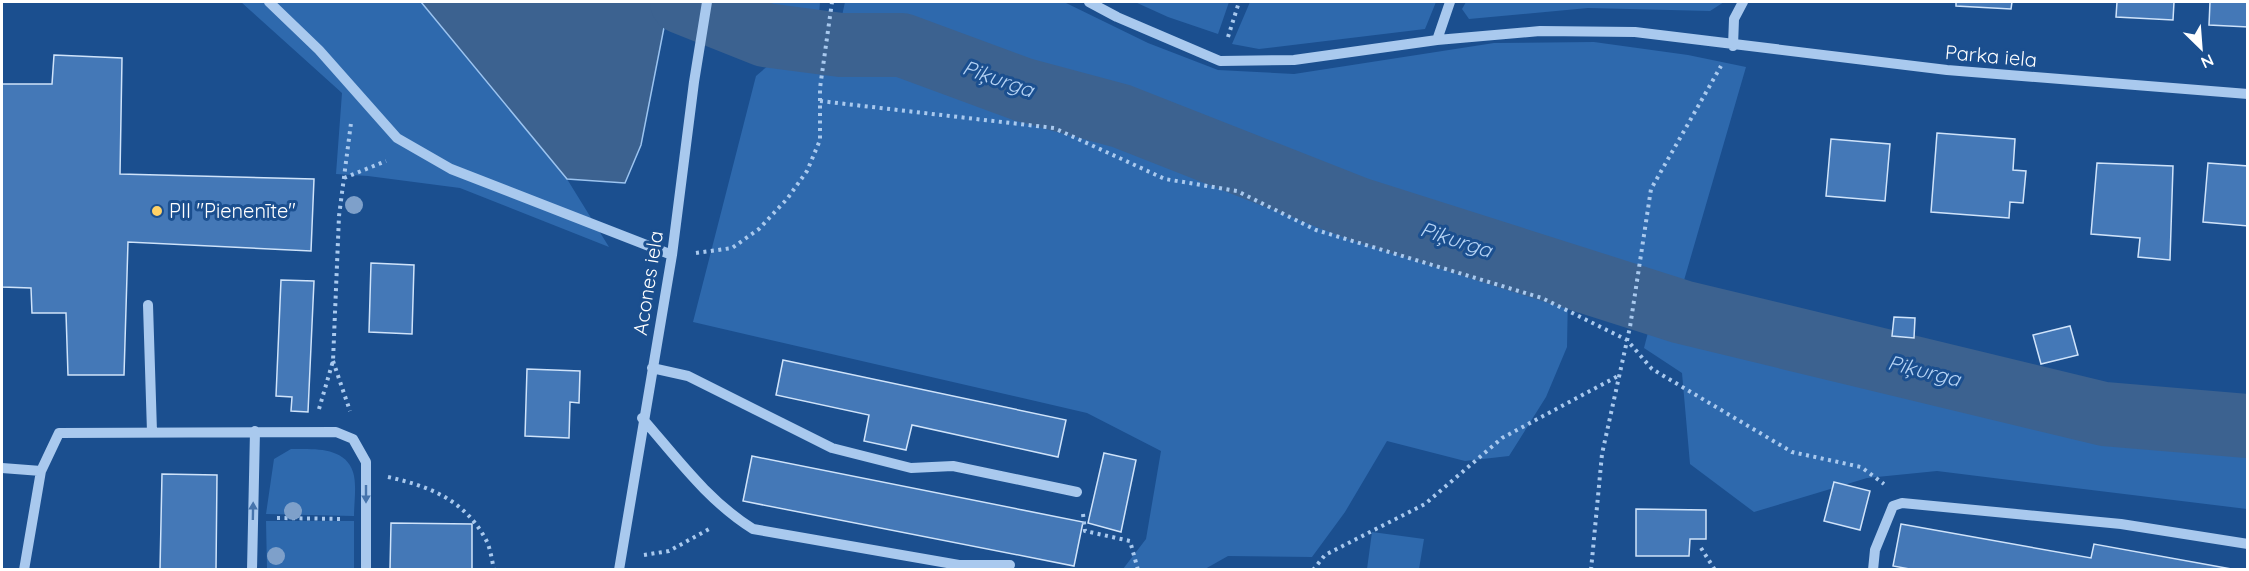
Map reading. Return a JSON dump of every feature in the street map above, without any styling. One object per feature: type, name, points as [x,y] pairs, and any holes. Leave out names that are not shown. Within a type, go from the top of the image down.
[{"type":"street","points":[[269,2],[319,50],[397,138],[451,169],[672,255]]},
{"type":"street","name":"Acones iela","points":[[619,564],[642,418],[672,255],[694,82],[707,2]]},
{"type":"street","points":[[1089,2],[1117,17],[1220,61]]},
{"type":"street","points":[[1437,40],[1450,2]]},
{"type":"street","points":[[1732,46],[1734,19],[1743,2]]},
{"type":"street","name":"Parka iela","points":[[1220,61],[1294,60],[1437,40],[1540,31],[1635,32],[1732,46],[1947,70],[2247,94]]},
{"type":"street","points":[[148,305],[152,432]]},
{"type":"street","points":[[652,368],[688,376],[832,448],[911,468],[953,466],[1077,492]]},
{"type":"street","points":[[642,418],[707,492],[733,516],[753,529],[947,563],[1011,565]]},
{"type":"street","points":[[252,570],[255,431]]},
{"type":"street","points":[[24,570],[40,471],[59,433],[255,431],[336,432],[353,439],[366,462],[366,570]]},
{"type":"street","points":[[2,468],[40,471]]},
{"type":"street","points":[[1873,570],[1875,550],[1893,506],[1902,502],[2121,524],[2247,544]]},
{"type":"path","points":[[1220,61],[1239,2]]},
{"type":"path","points":[[672,255],[732,248],[759,229],[787,200],[807,171],[820,140],[820,88],[832,3]]},
{"type":"path","points":[[1591,570],[1602,454],[1630,327],[1651,189],[1732,46]]},
{"type":"path","points":[[312,432],[333,361],[343,178],[349,150],[354,89]]},
{"type":"path","points":[[820,101],[1054,128],[1165,179],[1237,191],[1316,230],[1542,298],[1627,340],[1652,369],[1792,453],[1861,467],[1886,485],[1893,506]]},
{"type":"path","points":[[343,178],[381,161],[392,160]]},
{"type":"path","points":[[333,361],[350,410],[353,439]]},
{"type":"path","points":[[1313,570],[1325,555],[1425,504],[1502,438],[1618,376]]},
{"type":"path","points":[[366,473],[410,482],[461,505],[486,539],[494,570]]},
{"type":"path","points":[[1077,492],[1085,531],[1130,541],[1138,570]]},
{"type":"path","points":[[619,564],[669,551],[733,516]]},
{"type":"path","points":[[253,518],[366,519]]},
{"type":"path","points":[[1701,548],[1715,570]]},
{"type":"shaded area","points":[[241,2],[421,2],[567,179],[609,247],[460,188],[336,174],[342,93]]},
{"type":"shaded area","points":[[421,2],[669,2],[641,145],[625,183],[567,179]]},
{"type":"shaded area","points":[[724,2],[820,2],[818,27],[768,22],[724,5]]},
{"type":"shaded area","points":[[845,2],[1064,2],[1148,43],[1218,70],[1294,74],[1494,43],[1594,42],[1688,55],[1746,67],[1678,301],[1494,226],[1356,181],[1213,124],[984,51],[911,22],[840,25]]},
{"type":"shaded area","points":[[1135,2],[1229,2],[1218,34],[1168,17]]},
{"type":"shaded area","points":[[1250,2],[1436,2],[1425,29],[1259,49],[1232,44]]},
{"type":"shaded area","points":[[1466,2],[1724,2],[1710,11],[1588,8],[1469,19],[1462,9]]},
{"type":"shaded area","points":[[777,58],[907,67],[1366,229],[1568,292],[1567,347],[1546,397],[1509,456],[1465,461],[1387,441],[1345,512],[1312,557],[1228,556],[1205,569],[1123,569],[1146,539],[1161,451],[1087,413],[693,322],[756,76]]},
{"type":"shaded area","points":[[1653,313],[2104,425],[2247,438],[2247,509],[1937,471],[1867,478],[1754,512],[1690,464],[1682,373],[1644,348]]},
{"type":"shaded area","points":[[291,449],[327,451],[343,457],[353,472],[355,482],[354,516],[266,514],[274,459]]},
{"type":"shaded area","points":[[266,521],[354,521],[354,569],[267,569]]},
{"type":"shaded area","points":[[1372,532],[1424,539],[1419,569],[1367,569]]},
{"type":"building","points":[[1956,2],[2012,2],[2011,9],[1956,6]]},
{"type":"building","points":[[2117,2],[2174,2],[2173,20],[2116,17]]},
{"type":"building","points":[[2210,2],[2248,2],[2248,27],[2209,25]]},
{"type":"building","name":"PII \"Pienenīte\"","points":[[54,55],[122,58],[120,174],[314,179],[311,251],[128,242],[124,375],[68,375],[66,313],[32,313],[31,288],[2,287],[2,84],[52,84]]},
{"type":"building","points":[[1937,133],[2015,139],[2013,170],[2026,171],[2023,203],[2010,202],[2009,218],[1931,212]]},
{"type":"building","points":[[1831,139],[1890,144],[1885,201],[1826,196]]},
{"type":"building","points":[[2097,163],[2173,166],[2170,260],[2138,257],[2140,238],[2091,234]]},
{"type":"building","points":[[2208,163],[2248,166],[2248,226],[2203,222]]},
{"type":"building","points":[[371,263],[414,265],[412,334],[369,332]]},
{"type":"building","points":[[281,280],[314,281],[308,412],[291,411],[292,397],[276,396]]},
{"type":"building","points":[[1894,317],[1915,318],[1914,338],[1892,336]]},
{"type":"building","points":[[2070,326],[2078,355],[2041,364],[2033,335]]},
{"type":"building","points":[[783,360],[1066,420],[1058,457],[912,425],[906,450],[864,441],[869,415],[776,395]]},
{"type":"building","points":[[527,369],[580,371],[579,403],[570,402],[569,438],[525,436]]},
{"type":"building","points":[[1104,453],[1136,460],[1121,532],[1088,523]]},
{"type":"building","points":[[752,456],[1083,522],[1074,566],[743,501]]},
{"type":"building","points":[[162,474],[217,475],[216,570],[160,570]]},
{"type":"building","points":[[1834,482],[1870,491],[1860,530],[1824,521]]},
{"type":"building","points":[[1636,509],[1706,510],[1706,539],[1690,539],[1689,556],[1636,556]]},
{"type":"building","points":[[391,523],[472,524],[472,570],[390,570]]},
{"type":"building","points":[[1901,524],[2091,558],[2094,544],[2237,570],[1915,570],[1893,566]]},
{"type":"waterway","name":"Piķurga","points":[[682,2],[765,35],[841,45],[902,45],[1024,90],[1121,116],[1358,209],[1682,312],[2104,414],[2248,426]]},
{"type":"place","name":"PII \"Pienenīte\"","points":[[157,211]]}]
